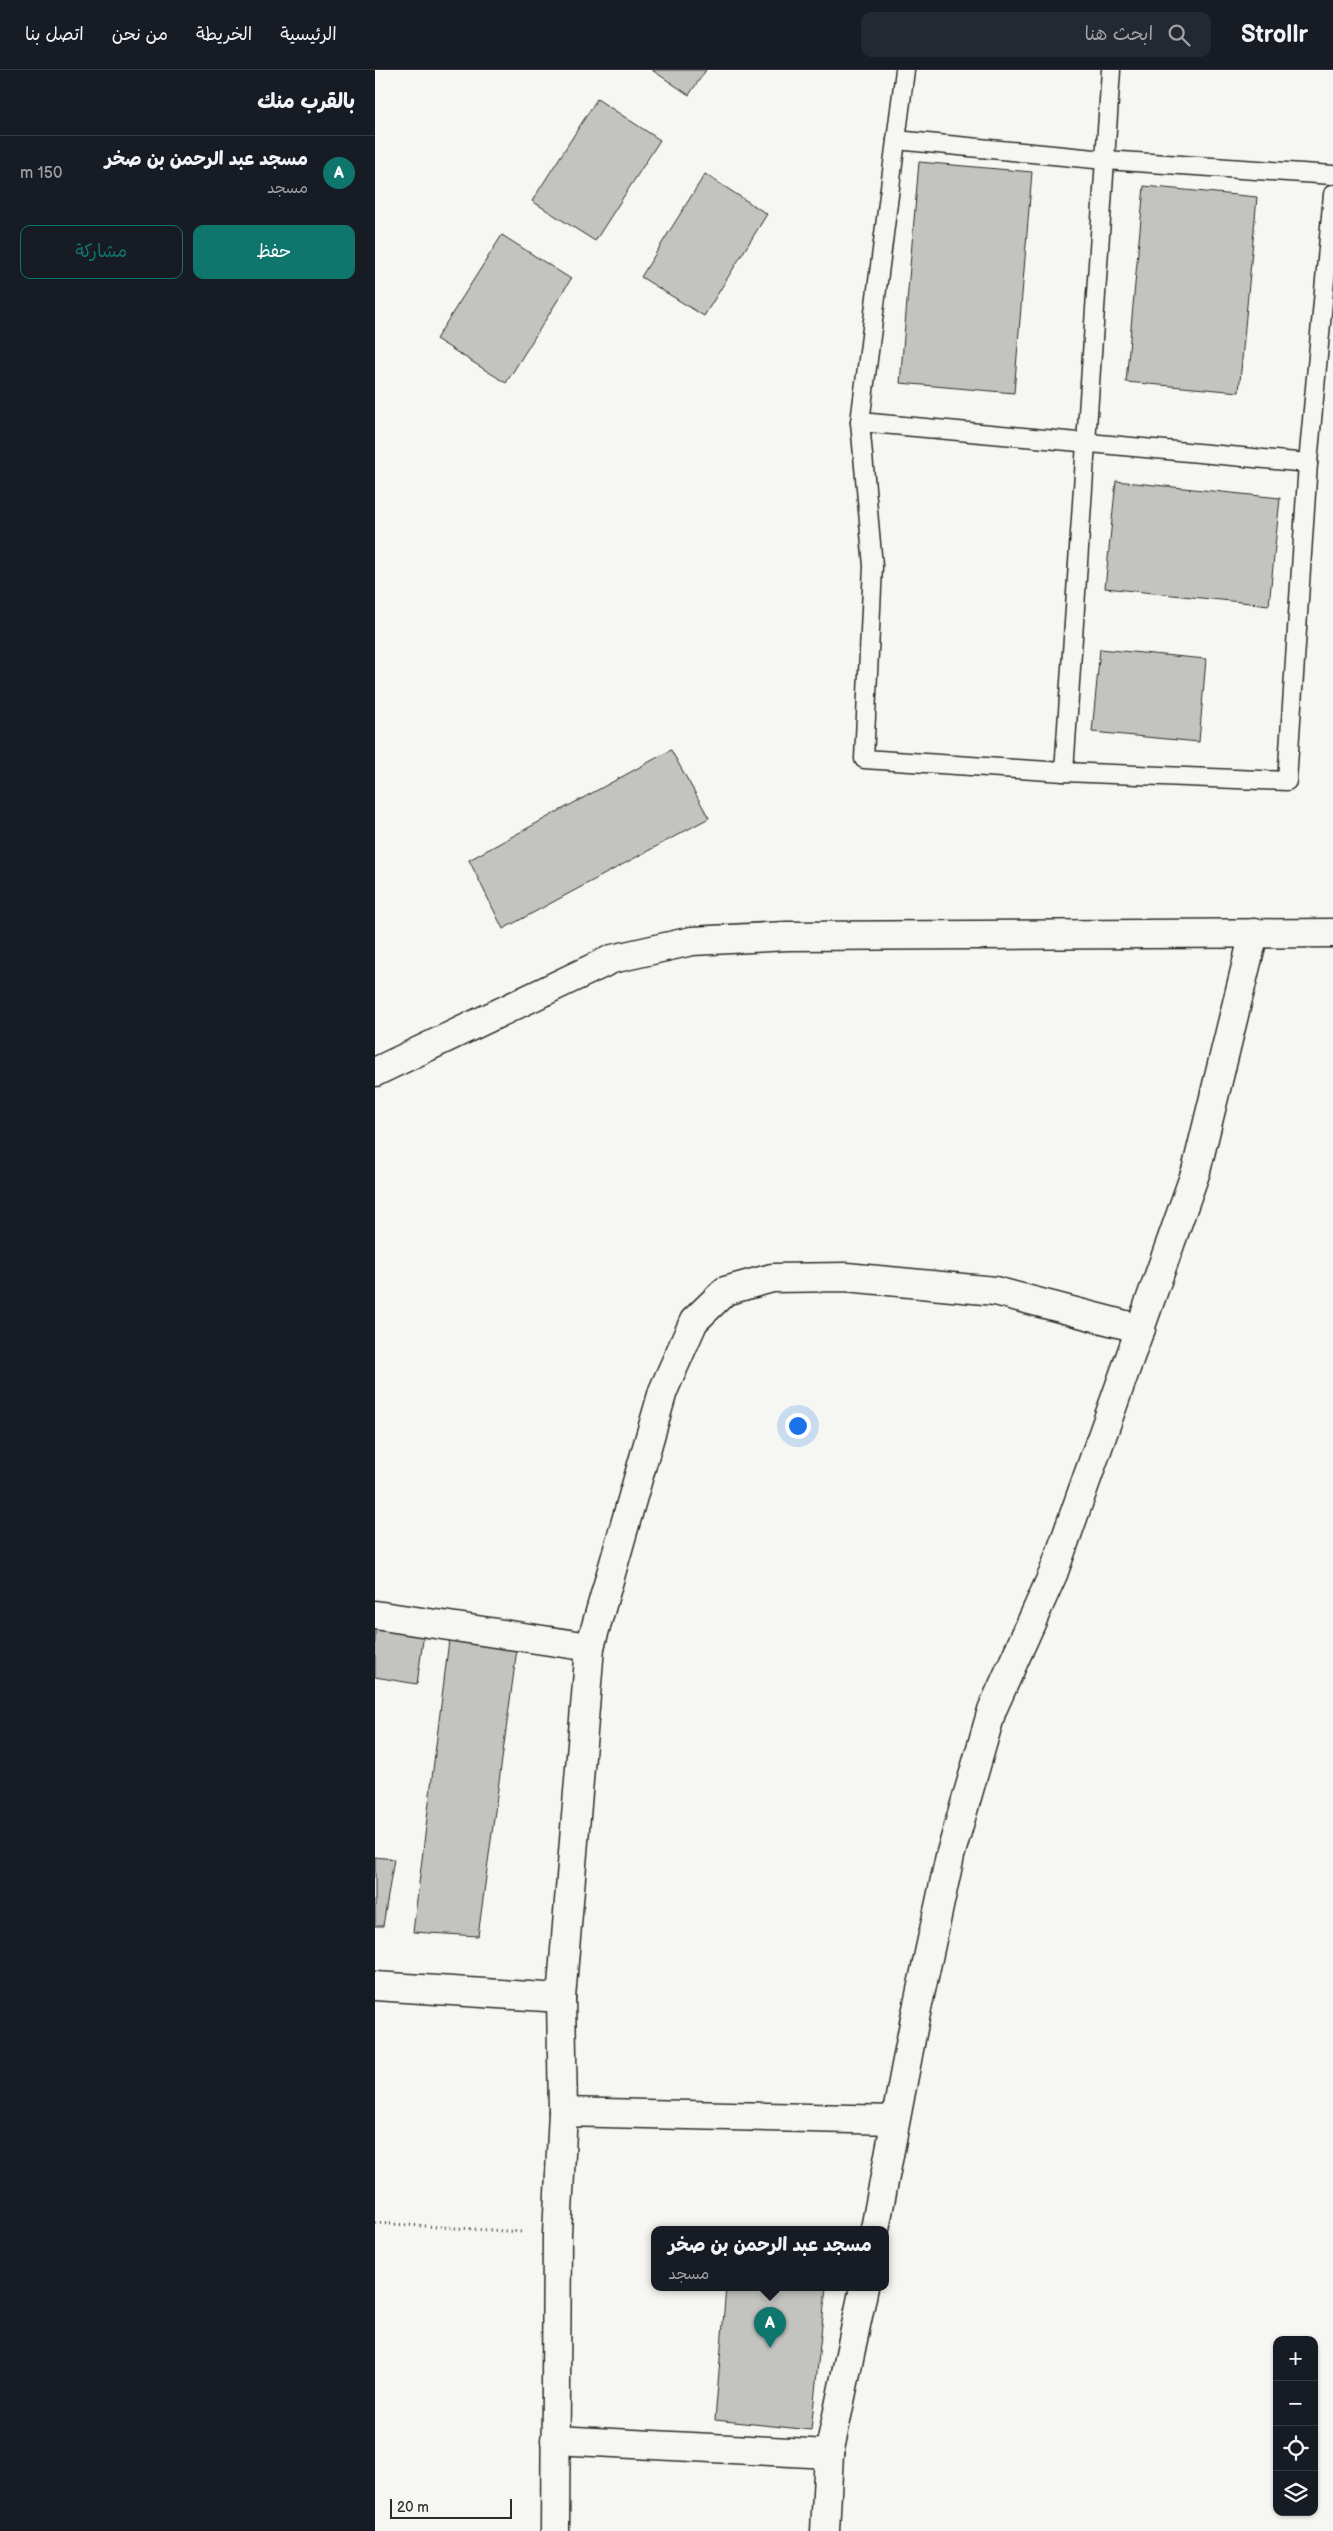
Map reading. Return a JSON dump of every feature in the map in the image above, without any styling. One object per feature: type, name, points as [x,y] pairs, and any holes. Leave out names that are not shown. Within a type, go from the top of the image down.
[{"type":"street","points":[[876,2226],[895,2120],[950,1856],[992,1710],[1053,1574],[1196,1170],[1254,933]]},
{"type":"street","points":[[375,1072],[612,959],[692,941],[787,936],[1333,934]]},
{"type":"street","points":[[555,2531],[557,2234],[563,2112],[561,1998],[590,1647],[663,1391],[694,1322],[725,1291],[772,1278],[856,1278],[995,1291],[1141,1329]]},
{"type":"street","points":[[375,1615],[590,1647]]},
{"type":"street","points":[[375,1986],[561,1998]]},
{"type":"street","points":[[563,2112],[895,2120]]},
{"type":"street","points":[[825,2531],[829,2454],[863,2291]]},
{"type":"street","points":[[555,2440],[829,2454]]},
{"type":"lane","points":[[905,70],[860,422],[873,566],[864,759],[1064,772],[1287,781],[1308,463],[1333,194]]},
{"type":"lane","points":[[1064,772],[1111,70]]},
{"type":"lane","points":[[896,140],[1105,160],[1333,175]]},
{"type":"lane","points":[[860,422],[1308,463]]},
{"type":"path","points":[[375,2223],[557,2234]]},
{"type":"building","points":[[652,70],[706,70],[689,95]]},
{"type":"building","points":[[597,99],[660,140],[595,241],[532,201]]},
{"type":"building","points":[[919,162],[1032,172],[1014,393],[900,383]]},
{"type":"building","points":[[705,174],[767,214],[704,316],[641,277]]},
{"type":"building","points":[[1144,186],[1257,197],[1239,392],[1126,382]]},
{"type":"building","points":[[502,235],[571,279],[506,383],[436,339]]},
{"type":"building","points":[[1116,481],[1280,498],[1269,605],[1105,588]]},
{"type":"building","points":[[1100,649],[1206,659],[1199,742],[1092,732]]},
{"type":"building","points":[[671,750],[709,818],[503,929],[469,860]]},
{"type":"building","points":[[375,1627],[424,1633],[417,1684],[375,1677]]},
{"type":"building","points":[[449,1640],[517,1649],[478,1936],[413,1932]]},
{"type":"building","points":[[375,1857],[394,1859],[383,1926],[375,1926]]},
{"type":"building","points":[[726,2291],[826,2291],[811,2430],[715,2420]]},
{"type":"place","name":"مسجد عبد الرحمن بن صخر","points":[[770,2348]]}]
